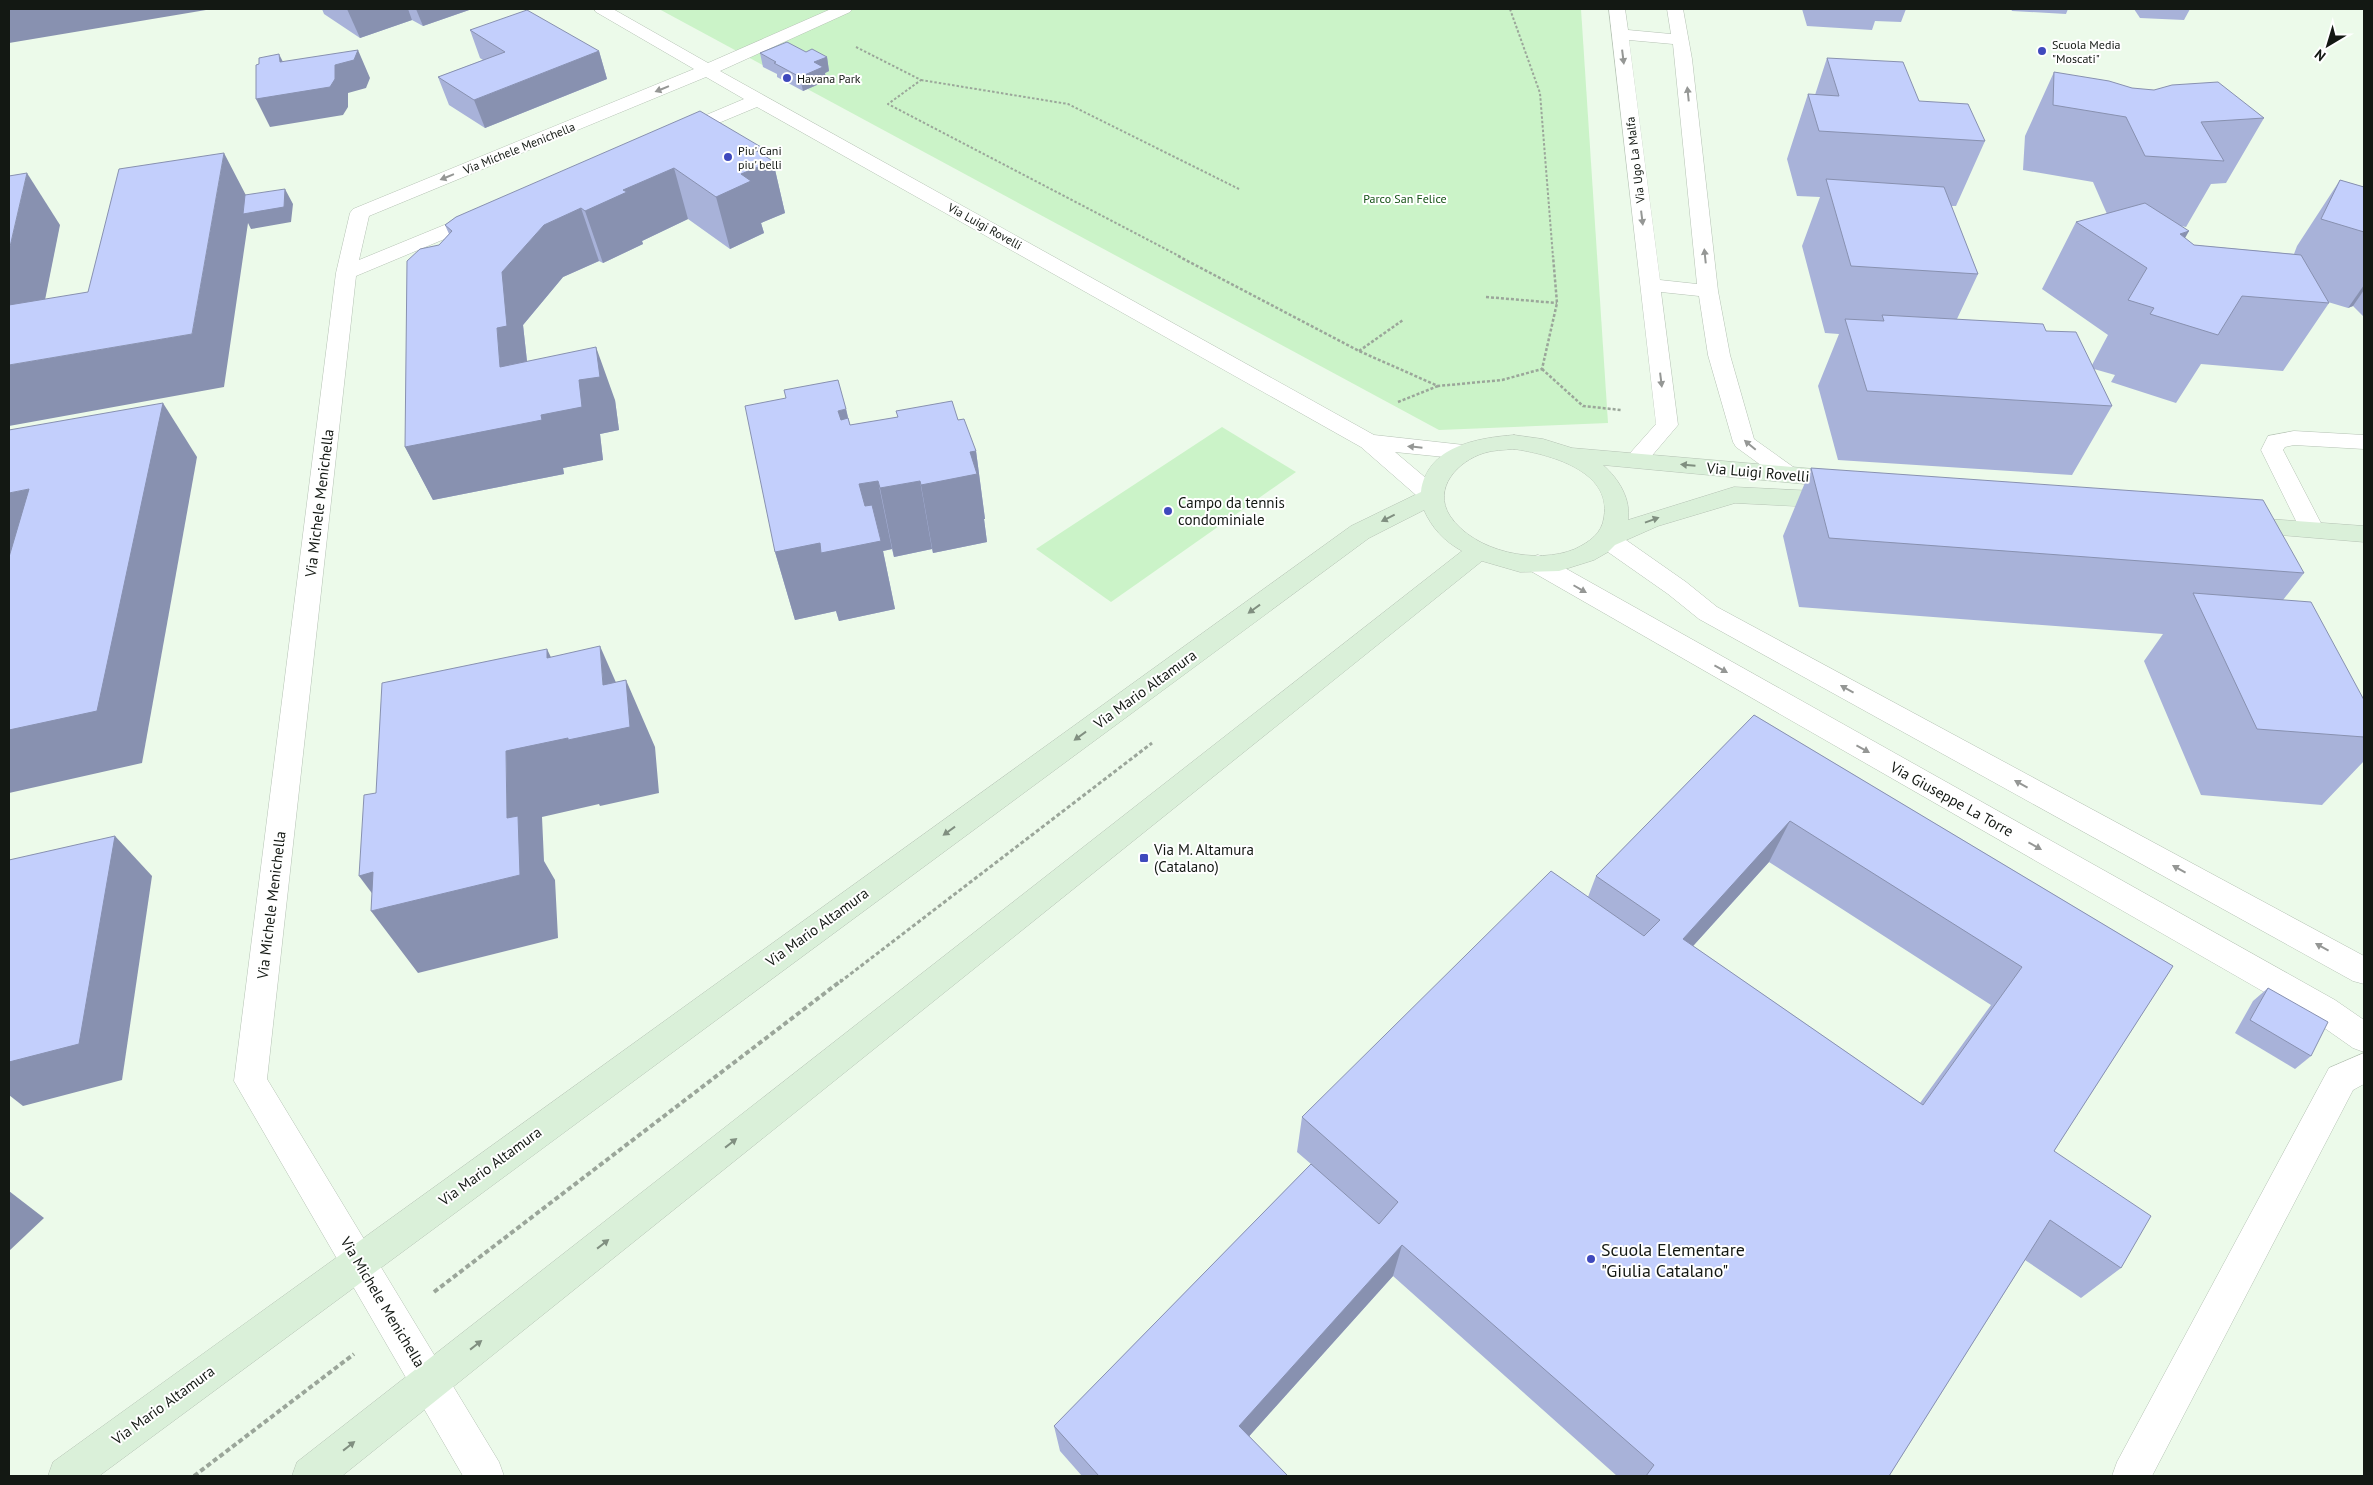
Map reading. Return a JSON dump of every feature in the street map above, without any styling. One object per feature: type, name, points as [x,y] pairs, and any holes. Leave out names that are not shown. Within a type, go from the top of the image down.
[{"type":"street","name":"Via Luigi Rovelli","points":[[602,9],[758,100],[1369,442]]},
{"type":"street","points":[[707,70],[844,9]]},
{"type":"street","name":"Via Ugo La Malfa","points":[[1617,9],[1667,425],[1636,460]]},
{"type":"street","points":[[1675,9],[1684,59],[1708,291],[1719,355],[1744,442],[1788,474]]},
{"type":"street","points":[[1620,34],[1680,40]]},
{"type":"street","name":"Via Michele Menichella","points":[[485,1476],[250,1081],[346,273],[360,213],[707,70]]},
{"type":"street","points":[[658,142],[758,100]]},
{"type":"street","points":[[346,273],[502,208]]},
{"type":"street","points":[[1650,285],[1708,291]]},
{"type":"street","points":[[2312,529],[2272,450],[2276,441],[2294,438],[2364,442]]},
{"type":"street","points":[[1369,442],[1464,452]]},
{"type":"street","points":[[1369,442],[1432,496]]},
{"type":"street","points":[[1514,442],[1540,445],[1570,455],[1590,466],[1609,486],[1618,509],[1618,520],[1607,540],[1596,550],[1570,561],[1538,564],[1512,562],[1478,551],[1456,537],[1438,517],[1432,496],[1433,482],[1445,464],[1464,452],[1484,445],[1514,442]]},
{"type":"street","name":"Via Luigi Rovelli","points":[[1570,455],[1788,474],[1861,493],[1734,494],[1650,520],[1607,540]]},
{"type":"street","name":"Via Mario Altamura","points":[[67,1476],[1360,532],[1432,496]]},
{"type":"street","points":[[2215,524],[2312,529],[2364,534]]},
{"type":"street","points":[[1607,540],[1677,588],[1708,613],[2364,970]]},
{"type":"street","points":[[311,1476],[1478,551]]},
{"type":"street","name":"Via Giuseppe La Torre","points":[[1538,564],[2324,1010],[2364,1038]]},
{"type":"street","points":[[2131,1476],[2341,1079],[2364,1068]]},
{"type":"path","points":[[1510,9],[1540,93],[1558,303],[1542,369]]},
{"type":"path","points":[[810,24],[921,80],[1068,104],[1239,189]]},
{"type":"path","points":[[921,80],[888,104],[1359,351],[1438,386]]},
{"type":"path","points":[[1486,297],[1558,303]]},
{"type":"path","points":[[1359,351],[1403,320]]},
{"type":"path","points":[[1396,403],[1438,386],[1502,380],[1542,369]]},
{"type":"path","points":[[1542,369],[1583,406],[1623,411]]},
{"type":"path","points":[[194,1476],[1153,743]]},
{"type":"green space","name":"Parco San Felice","points":[[659,9],[1581,9],[1608,423],[1439,430]]},
{"type":"green space","name":"Campo da tennis condominiale","points":[[1222,427],[1296,472],[1111,602],[1036,549]]},
{"type":"building","points":[[527,10],[599,51],[474,100],[438,77],[505,52],[470,30]]},
{"type":"building","points":[[787,42],[806,52],[812,49],[827,57],[814,62],[823,67],[800,77],[760,53]]},
{"type":"building","points":[[358,50],[354,60],[335,65],[335,79],[330,87],[256,99],[256,65],[259,64],[259,58],[279,54],[280,62]]},
{"type":"building","points":[[1827,58],[1903,62],[1919,101],[1968,104],[1985,141],[1819,131],[1808,94],[1839,96]]},
{"type":"building","points":[[2054,72],[2109,81],[2132,88],[2154,90],[2172,85],[2218,82],[2264,118],[2201,122],[2224,161],[2145,156],[2126,117],[2053,105]]},
{"type":"building","points":[[700,111],[761,147],[755,150],[773,161],[741,174],[751,181],[716,197],[674,168],[623,190],[627,192],[585,211],[581,208],[544,225],[502,272],[507,326],[497,328],[500,367],[596,347],[600,377],[579,380],[582,407],[541,415],[542,420],[405,447],[407,261],[420,249],[439,245],[452,231],[445,225],[456,217]]},
{"type":"building","points":[[224,153],[192,334],[9,365],[9,305],[88,292],[119,169]]},
{"type":"building","points":[[27,173],[9,251],[9,176]]},
{"type":"building","points":[[1826,179],[1944,187],[1978,274],[1851,266]]},
{"type":"building","points":[[2340,180],[2364,187],[2364,232],[2321,219]]},
{"type":"building","points":[[285,189],[284,207],[243,214],[245,195]]},
{"type":"building","points":[[2145,203],[2189,231],[2180,234],[2194,245],[2301,255],[2329,303],[2242,296],[2218,335],[2150,314],[2154,308],[2128,300],[2147,268],[2076,222]]},
{"type":"building","points":[[1882,315],[2043,324],[2046,331],[2076,332],[2112,406],[1867,391],[1845,319],[1884,321]]},
{"type":"building","points":[[838,380],[846,409],[838,411],[841,420],[848,418],[850,425],[898,417],[896,411],[952,401],[958,420],[964,419],[976,451],[970,452],[977,474],[921,485],[920,481],[880,488],[878,481],[859,484],[865,506],[872,505],[881,541],[821,553],[820,543],[775,552],[745,406],[786,398],[784,390]]},
{"type":"building","points":[[163,403],[97,711],[9,730],[9,557],[29,489],[9,493],[9,430]]},
{"type":"building","points":[[1811,468],[2263,500],[2304,573],[1829,538]]},
{"type":"building","points":[[2193,593],[2311,602],[2364,700],[2364,737],[2257,729]]},
{"type":"building","points":[[600,646],[603,685],[626,680],[630,727],[506,751],[507,818],[518,816],[520,875],[371,911],[373,872],[359,876],[364,795],[376,793],[382,683],[547,649],[547,658]]},
{"type":"building","points":[[1754,715],[2173,966],[2054,1151],[2151,1216],[2121,1268],[2050,1220],[1889,1476],[1646,1476],[1654,1465],[1402,1245],[1239,1426],[1288,1476],[1099,1476],[1054,1426],[1311,1164],[1379,1224],[1398,1202],[1302,1117],[1551,871],[1644,936],[1660,920],[1596,876]],"holes":[[[1790,821],[2022,967],[1923,1105],[1683,939]]]},
{"type":"building","points":[[115,836],[79,1044],[9,1062],[9,860]]},
{"type":"building","points":[[2268,988],[2328,1022],[2311,1056],[2250,1020]]},
{"type":"place","name":"Scuola Media \"Moscati\"","points":[[2042,51]]},
{"type":"place","name":"Havana Park","points":[[787,78]]},
{"type":"place","name":"Piu' Cani piu' belli","points":[[728,157]]},
{"type":"place","name":"Campo da tennis condominiale","points":[[1168,511]]},
{"type":"place","name":"Via M. Altamura (Catalano)","points":[[1144,858]]},
{"type":"place","name":"Scuola Elementare \"Giulia Catalano\"","points":[[1591,1259]]}]
